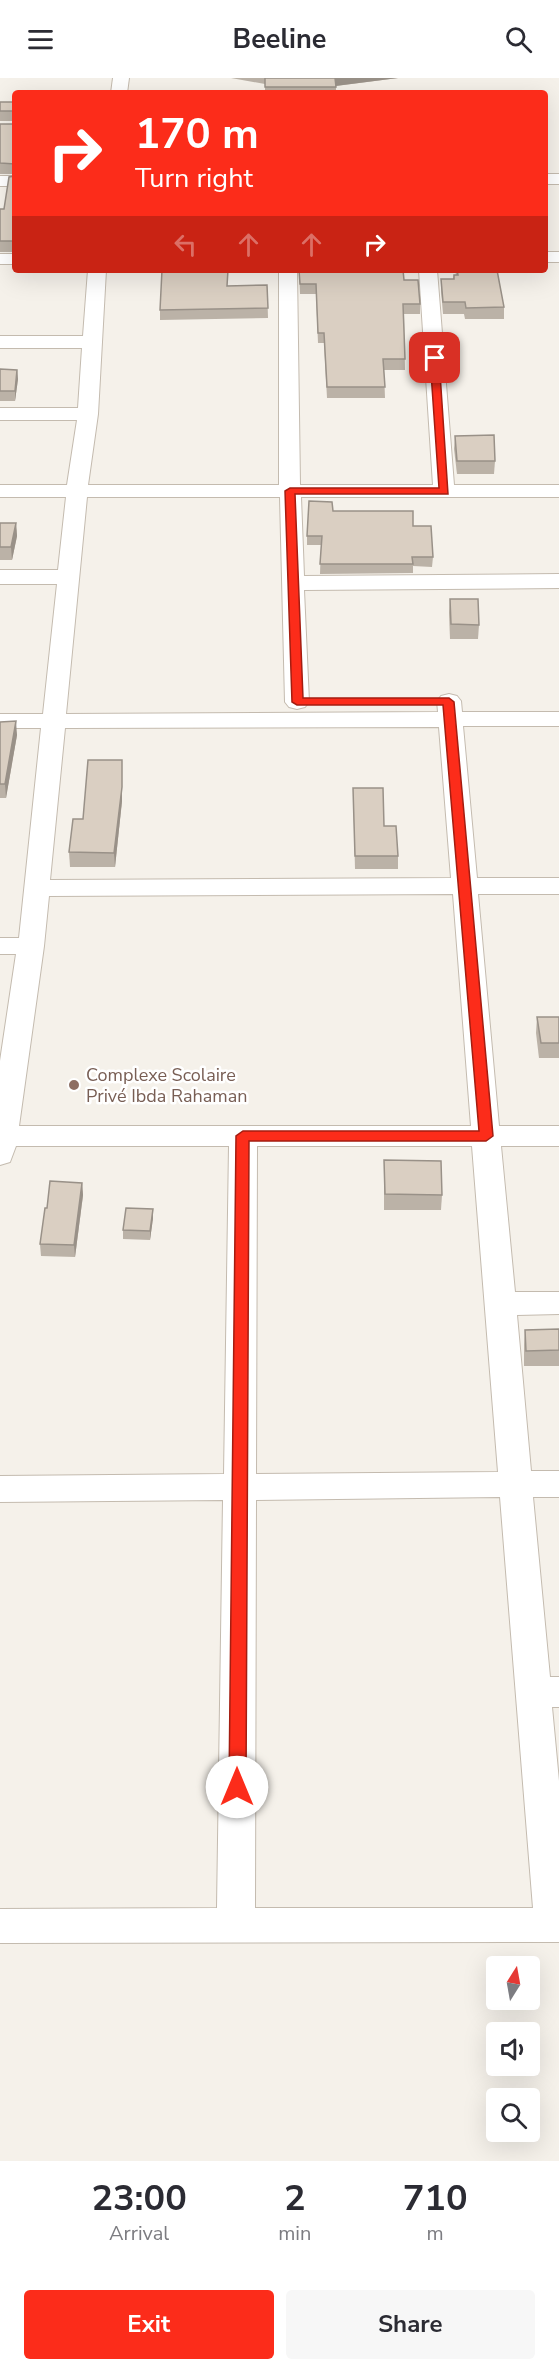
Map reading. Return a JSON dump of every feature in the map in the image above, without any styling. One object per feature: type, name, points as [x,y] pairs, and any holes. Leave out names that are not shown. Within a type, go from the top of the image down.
[{"type":"street","points":[[97,273],[88,414],[77,491],[31,945],[6,1080],[1,1146],[243,1136],[559,1136]]},
{"type":"street","points":[[288,273],[288,433],[297,702]]},
{"type":"street","points":[[428,273],[444,491]]},
{"type":"street","points":[[0,342],[93,342]]},
{"type":"street","points":[[0,414],[88,414]]},
{"type":"street","points":[[0,491],[559,491]]},
{"type":"street","points":[[0,577],[69,577]]},
{"type":"street","points":[[294,582],[559,581]]},
{"type":"street","points":[[0,702],[55,711],[450,711],[559,701]]},
{"type":"street","points":[[0,721],[55,711],[297,702],[559,719]]},
{"type":"street","points":[[0,1926],[556,1925],[546,1692],[516,1485],[450,711]]},
{"type":"street","points":[[37,888],[559,886]]},
{"type":"street","points":[[0,946],[31,945]]},
{"type":"street","points":[[236,1926],[243,1136]]},
{"type":"street","points":[[500,1304],[559,1304]]},
{"type":"street","points":[[0,1489],[559,1484]]},
{"type":"building","points":[[265,78],[335,78],[336,87],[265,87]]},
{"type":"building","points":[[0,102],[12,102],[12,111],[0,111]]},
{"type":"building","points":[[0,124],[12,124],[12,164],[0,163]]},
{"type":"building","points":[[12,176],[12,241],[0,241],[0,209],[4,209],[9,177]]},
{"type":"building","points":[[162,273],[228,273],[227,286],[267,285],[268,308],[160,310]]},
{"type":"building","points":[[299,273],[403,273],[404,280],[418,280],[420,304],[403,304],[405,359],[383,359],[385,387],[327,387],[324,333],[318,333],[316,284],[300,284]]},
{"type":"building","points":[[458,273],[498,273],[504,307],[466,308],[465,302],[443,302],[441,279],[454,279],[454,275],[458,275]]},
{"type":"building","points":[[0,369],[17,370],[15,391],[0,391]]},
{"type":"building","points":[[494,435],[495,461],[457,461],[455,436]]},
{"type":"building","points":[[309,501],[332,502],[333,511],[413,511],[413,526],[431,526],[433,557],[412,557],[413,564],[320,564],[322,536],[307,536]]},
{"type":"building","points":[[0,523],[16,523],[11,547],[0,547]]},
{"type":"building","points":[[450,599],[478,599],[479,625],[451,624]]},
{"type":"building","points":[[16,721],[5,784],[0,784],[0,722]]},
{"type":"building","points":[[88,760],[122,760],[122,787],[114,853],[69,852],[73,819],[83,819]]},
{"type":"building","points":[[353,788],[383,788],[384,826],[396,826],[398,856],[355,856]]},
{"type":"building","points":[[537,1017],[559,1017],[559,1043],[541,1043]]},
{"type":"building","points":[[384,1160],[441,1161],[442,1195],[385,1194]]},
{"type":"building","points":[[50,1181],[82,1183],[74,1245],[40,1244]]},
{"type":"building","points":[[126,1208],[153,1209],[150,1231],[123,1230]]},
{"type":"building","points":[[559,1329],[559,1350],[526,1351],[525,1330]]},
{"type":"place","name":"Complexe Scolaire Privé Ibda Rahaman","points":[[74,1085]]},
{"type":"route","points":[[237,1787],[243,1136],[486,1136],[449,702],[297,702],[290,491],[444,491],[435,358]]}]
